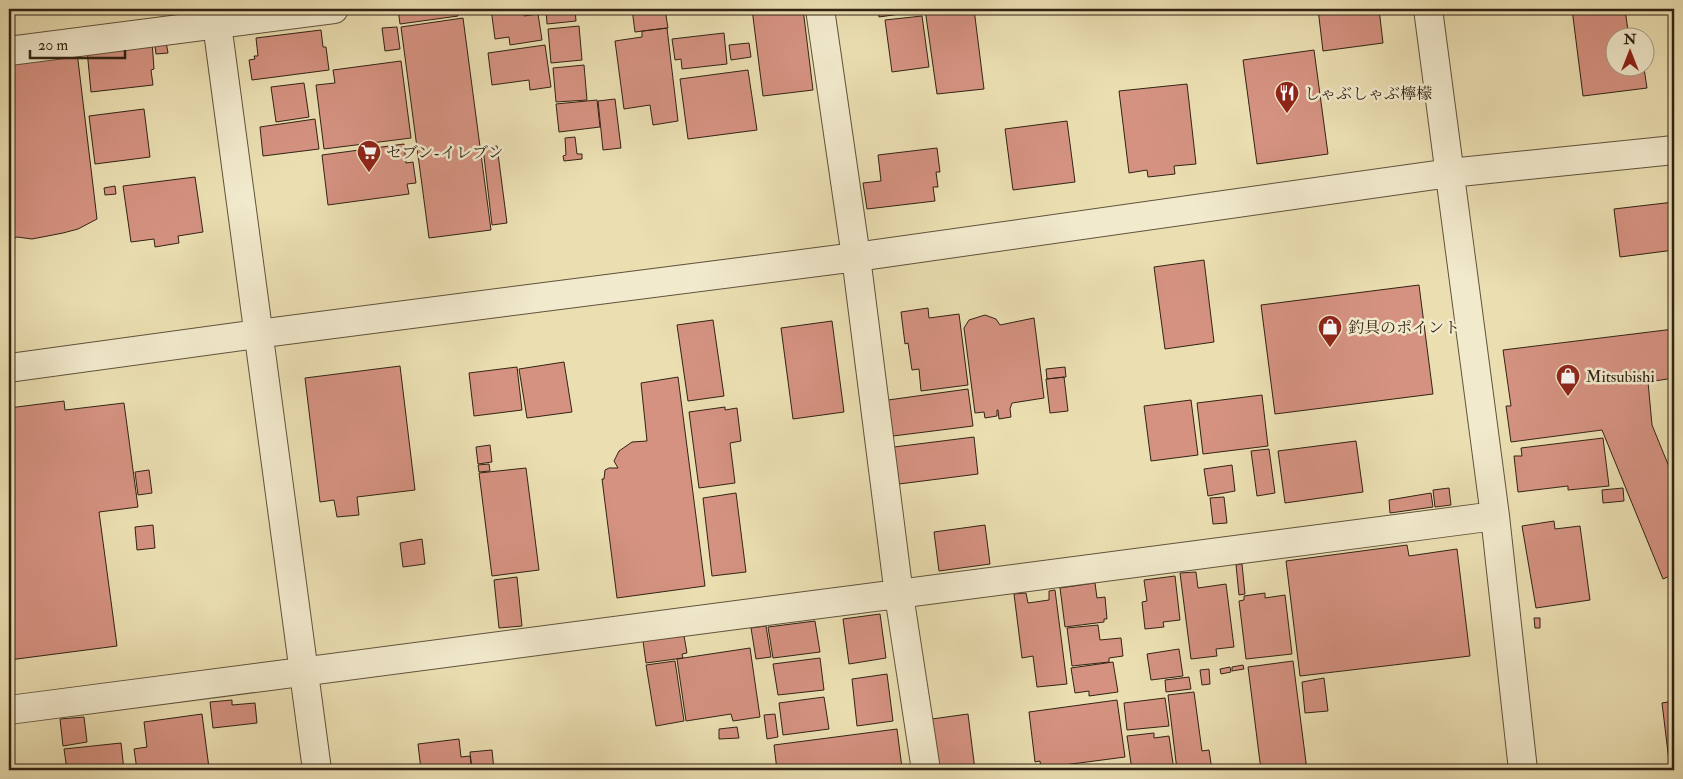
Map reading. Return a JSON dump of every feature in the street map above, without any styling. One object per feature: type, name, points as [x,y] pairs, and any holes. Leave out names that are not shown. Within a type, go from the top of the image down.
[{"type":"street","points":[[9,51],[216,17],[334,9]]},
{"type":"street","points":[[820,9],[856,257],[899,595],[926,770]]},
{"type":"street","points":[[1428,9],[1495,516],[1523,770]]},
{"type":"street","points":[[216,17],[257,334],[317,770]]},
{"type":"street","points":[[9,368],[856,257],[1450,173],[1674,150]]},
{"type":"street","points":[[9,710],[304,673],[1495,516]]},
{"type":"building","points":[[398,9],[457,9],[458,16],[400,24]]},
{"type":"building","points":[[491,9],[523,9],[524,16],[538,14],[542,40],[510,45],[509,37],[495,39]]},
{"type":"building","points":[[546,9],[575,9],[576,21],[547,24]]},
{"type":"building","points":[[632,9],[665,9],[668,28],[635,32]]},
{"type":"building","points":[[752,9],[803,9],[813,90],[763,96]]},
{"type":"building","points":[[878,9],[921,9],[921,11],[879,17]]},
{"type":"building","points":[[925,9],[974,9],[984,89],[937,94]]},
{"type":"building","points":[[1318,9],[1379,9],[1383,43],[1323,51]]},
{"type":"building","points":[[1572,9],[1625,9],[1628,28],[1606,28],[1606,78],[1646,78],[1647,88],[1583,96]]},
{"type":"building","points":[[922,16],[929,67],[892,72],[885,20]]},
{"type":"building","points":[[463,18],[491,230],[429,238],[401,27]]},
{"type":"building","points":[[579,26],[582,60],[551,63],[548,29]]},
{"type":"building","points":[[397,27],[400,49],[385,51],[382,28]]},
{"type":"building","points":[[667,28],[678,121],[653,125],[650,105],[624,109],[615,41],[642,37],[642,31]]},
{"type":"building","points":[[321,30],[323,47],[326,47],[329,70],[252,80],[249,60],[255,59],[254,56],[258,56],[256,38]]},
{"type":"building","points":[[724,33],[727,64],[682,69],[681,59],[675,60],[672,39]]},
{"type":"building","points":[[165,36],[168,53],[156,54],[154,38]]},
{"type":"building","points":[[152,41],[154,69],[151,70],[153,85],[91,92],[87,50]]},
{"type":"building","points":[[749,43],[751,57],[731,60],[729,45]]},
{"type":"building","points":[[545,45],[551,87],[530,90],[529,80],[492,85],[488,53]]},
{"type":"building","points":[[1314,50],[1328,154],[1257,164],[1243,60]]},
{"type":"building","points":[[77,52],[97,219],[78,229],[63,233],[32,239],[17,237],[9,240],[9,62]]},
{"type":"building","points":[[401,61],[411,138],[324,149],[316,85],[335,83],[333,70]]},
{"type":"building","points":[[584,65],[587,100],[556,102],[553,68]]},
{"type":"building","points":[[748,70],[757,130],[688,139],[680,79]]},
{"type":"building","points":[[304,83],[309,117],[276,122],[271,87]]},
{"type":"building","points":[[1187,84],[1196,164],[1174,166],[1175,174],[1148,177],[1147,170],[1129,173],[1119,91]]},
{"type":"building","points":[[615,99],[621,148],[603,150],[598,101]]},
{"type":"building","points":[[597,100],[600,127],[559,132],[556,104]]},
{"type":"building","points":[[144,109],[150,157],[95,164],[89,116]]},
{"type":"building","points":[[315,119],[319,149],[263,156],[260,127]]},
{"type":"building","points":[[1067,121],[1075,182],[1013,190],[1005,129]]},
{"type":"building","points":[[575,137],[577,154],[582,154],[582,159],[564,161],[563,156],[566,155],[565,138]]},
{"type":"building","name":"セブン-イレブン","points":[[404,144],[406,163],[413,162],[416,183],[407,184],[409,194],[328,205],[322,155]]},
{"type":"building","points":[[497,146],[507,223],[492,225],[483,148]]},
{"type":"building","points":[[937,148],[940,172],[936,172],[938,187],[933,187],[935,201],[867,209],[863,183],[881,181],[878,155]]},
{"type":"building","points":[[195,177],[203,232],[178,236],[179,243],[155,247],[154,239],[131,242],[123,186]]},
{"type":"building","points":[[115,186],[116,194],[105,195],[104,188]]},
{"type":"building","points":[[1674,202],[1674,250],[1620,257],[1614,209]]},
{"type":"building","points":[[1204,260],[1214,342],[1165,349],[1154,267]]},
{"type":"building","points":[[1419,285],[1433,394],[1275,414],[1261,305]]},
{"type":"building","points":[[928,308],[929,318],[959,314],[968,385],[921,391],[919,369],[912,370],[908,343],[905,344],[901,312]]},
{"type":"building","points":[[985,315],[996,319],[1000,325],[1034,318],[1044,398],[1012,403],[1010,409],[1011,417],[999,419],[998,410],[997,416],[985,418],[984,412],[975,413],[964,328],[969,320]]},
{"type":"building","points":[[713,320],[724,396],[688,401],[677,325]]},
{"type":"building","points":[[832,321],[844,412],[793,419],[781,328]]},
{"type":"building","points":[[1674,329],[1674,378],[1648,382],[1652,425],[1674,479],[1674,574],[1663,579],[1602,430],[1511,442],[1506,406],[1511,406],[1503,350]]},
{"type":"building","points":[[564,362],[572,412],[527,418],[519,369]]},
{"type":"building","points":[[400,366],[415,490],[357,497],[359,515],[337,517],[334,500],[320,502],[305,378]]},
{"type":"building","points":[[517,367],[522,410],[474,416],[469,373]]},
{"type":"building","points":[[1065,367],[1066,377],[1047,379],[1046,369]]},
{"type":"building","points":[[678,377],[705,586],[617,598],[602,479],[604,479],[605,470],[618,468],[614,461],[619,451],[632,442],[647,441],[641,383]]},
{"type":"building","points":[[1064,377],[1068,411],[1050,413],[1046,379]]},
{"type":"building","points":[[968,389],[973,426],[893,436],[888,400]]},
{"type":"building","points":[[1262,395],[1268,446],[1203,454],[1197,403]]},
{"type":"building","points":[[1191,400],[1198,455],[1151,461],[1144,406]]},
{"type":"building","points":[[64,401],[65,410],[124,403],[138,507],[99,512],[117,646],[9,660],[9,408]]},
{"type":"building","points":[[725,407],[725,410],[737,408],[741,441],[730,443],[735,483],[699,488],[689,412]]},
{"type":"building","points":[[974,437],[978,474],[899,484],[894,447]]},
{"type":"building","points":[[1603,438],[1609,486],[1568,490],[1568,486],[1518,492],[1514,456],[1522,456],[1521,448]]},
{"type":"building","points":[[1356,441],[1363,492],[1285,503],[1278,451]]},
{"type":"building","points":[[490,445],[492,462],[478,464],[476,447]]},
{"type":"building","points":[[1269,449],[1275,493],[1257,496],[1251,451]]},
{"type":"building","points":[[489,464],[490,471],[479,472],[478,465]]},
{"type":"building","points":[[1232,465],[1235,491],[1208,496],[1204,469]]},
{"type":"building","points":[[526,468],[539,570],[492,576],[479,473]]},
{"type":"building","points":[[149,470],[152,493],[138,495],[135,472]]},
{"type":"building","points":[[1449,488],[1451,505],[1435,507],[1433,490]]},
{"type":"building","points":[[1623,488],[1624,501],[1603,503],[1602,490]]},
{"type":"building","points":[[736,493],[746,572],[712,576],[703,498]]},
{"type":"building","points":[[1431,493],[1433,507],[1390,513],[1389,500]]},
{"type":"building","points":[[1224,497],[1227,523],[1213,524],[1210,498]]},
{"type":"building","points":[[1554,521],[1555,529],[1580,526],[1590,600],[1536,608],[1522,526]]},
{"type":"building","points":[[153,525],[155,548],[137,550],[135,527]]},
{"type":"building","points":[[985,525],[990,564],[939,571],[934,532]]},
{"type":"building","points":[[422,539],[425,564],[403,567],[400,543]]},
{"type":"building","points":[[1407,545],[1409,556],[1457,549],[1470,656],[1300,676],[1286,561]]},
{"type":"building","points":[[1242,564],[1245,594],[1239,595],[1236,565]]},
{"type":"building","points":[[1196,572],[1198,588],[1226,584],[1234,647],[1216,649],[1217,656],[1191,659],[1180,573]]},
{"type":"building","points":[[1175,576],[1180,620],[1163,622],[1164,627],[1145,629],[1142,602],[1147,601],[1144,580]]},
{"type":"building","points":[[517,577],[522,626],[499,628],[494,580]]},
{"type":"building","points":[[1095,583],[1097,598],[1105,597],[1107,619],[1104,619],[1104,622],[1065,627],[1060,588]]},
{"type":"building","points":[[1055,590],[1067,684],[1037,687],[1033,656],[1022,658],[1014,594],[1026,593],[1028,603],[1049,600],[1049,591]]},
{"type":"building","points":[[1265,593],[1265,598],[1285,595],[1292,654],[1246,659],[1239,601],[1244,600],[1244,596]]},
{"type":"building","points":[[880,614],[886,658],[849,664],[843,619]]},
{"type":"building","points":[[1534,618],[1540,618],[1540,628],[1535,628]]},
{"type":"building","points":[[815,621],[820,652],[773,658],[768,627]]},
{"type":"building","points":[[1098,625],[1100,640],[1121,638],[1123,656],[1109,658],[1109,662],[1072,666],[1067,628]]},
{"type":"building","points":[[766,626],[771,657],[756,659],[751,628]]},
{"type":"building","points":[[684,636],[687,653],[682,654],[683,658],[646,663],[643,641]]},
{"type":"building","points":[[750,648],[760,717],[733,721],[731,714],[686,721],[677,659]]},
{"type":"building","points":[[1179,649],[1183,676],[1151,680],[1147,654]]},
{"type":"building","points":[[820,658],[824,690],[778,695],[773,664]]},
{"type":"building","points":[[675,661],[684,721],[656,726],[646,665]]},
{"type":"building","points":[[1293,661],[1307,770],[1261,770],[1248,667]]},
{"type":"building","points":[[1113,662],[1118,692],[1089,696],[1089,691],[1075,693],[1071,668]]},
{"type":"building","points":[[1243,665],[1244,669],[1232,671],[1232,667]]},
{"type":"building","points":[[1230,667],[1231,672],[1221,674],[1220,669]]},
{"type":"building","points":[[1209,669],[1210,684],[1202,685],[1200,670]]},
{"type":"building","points":[[887,674],[893,721],[857,726],[852,679]]},
{"type":"building","points":[[1189,677],[1191,689],[1166,692],[1165,680]]},
{"type":"building","points":[[1324,678],[1328,711],[1305,713],[1302,682]]},
{"type":"building","points":[[1194,692],[1202,751],[1209,750],[1212,770],[1177,770],[1168,695]]},
{"type":"building","points":[[824,697],[829,729],[783,735],[779,703]]},
{"type":"building","points":[[1165,698],[1169,726],[1127,730],[1124,703]]},
{"type":"building","points":[[232,700],[232,705],[255,703],[257,723],[213,728],[210,702]]},
{"type":"building","points":[[1117,700],[1125,757],[1041,768],[1040,761],[1035,762],[1029,712]]},
{"type":"building","points":[[1674,701],[1674,760],[1669,761],[1662,703]]},
{"type":"building","points":[[202,714],[209,768],[193,770],[137,770],[134,749],[147,747],[144,722]]},
{"type":"building","points":[[775,714],[778,737],[767,739],[764,715]]},
{"type":"building","points":[[968,714],[975,770],[938,770],[932,719]]},
{"type":"building","points":[[84,717],[87,742],[63,746],[60,719]]},
{"type":"building","points":[[737,727],[739,738],[719,739],[719,729]]},
{"type":"building","points":[[897,729],[902,768],[887,770],[777,770],[774,745]]},
{"type":"building","points":[[1154,733],[1154,738],[1169,736],[1174,770],[1132,770],[1127,736]]},
{"type":"building","points":[[459,739],[461,757],[470,756],[472,770],[421,770],[418,744]]},
{"type":"building","points":[[121,743],[124,770],[67,770],[64,749]]},
{"type":"building","points":[[492,750],[494,770],[472,770],[470,752]]},
{"type":"building","points":[[1123,767],[1124,770],[1101,770],[1101,769]]},
{"type":"place","name":"しゃぶしゃぶ檸檬","points":[[1287,114]]},
{"type":"place","name":"セブン-イレブン","points":[[369,173]]},
{"type":"place","name":"釣具のポイント","points":[[1330,348]]},
{"type":"place","name":"Mitsubishi","points":[[1568,397]]}]
